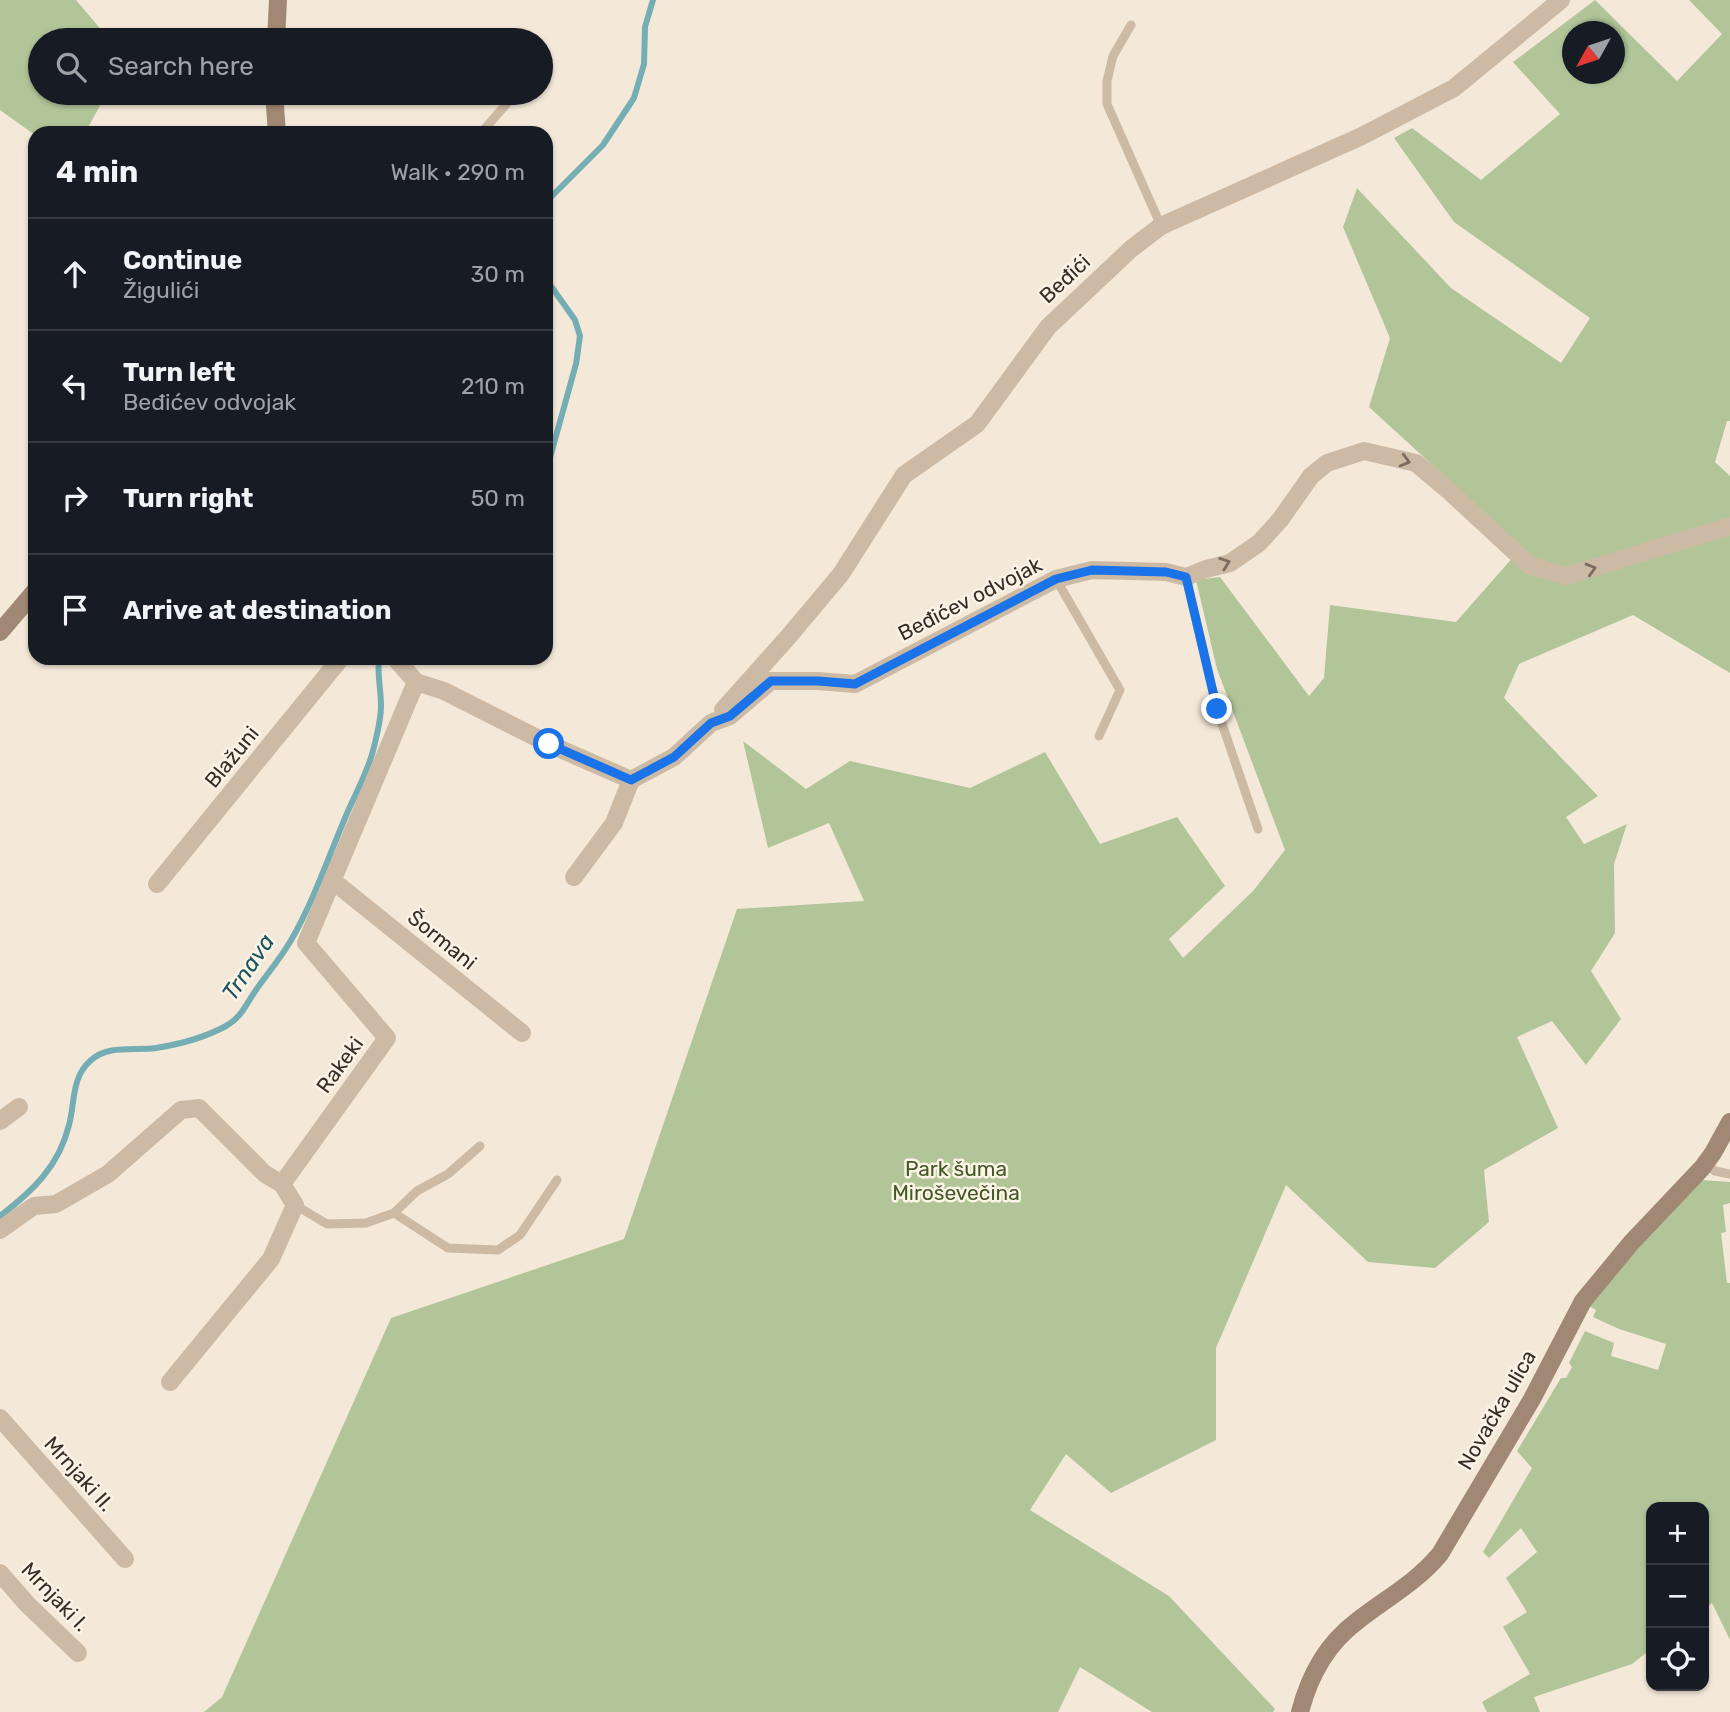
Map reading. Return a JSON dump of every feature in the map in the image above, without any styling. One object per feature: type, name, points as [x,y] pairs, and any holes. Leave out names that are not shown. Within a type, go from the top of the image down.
[{"type":"street","points":[[277,28],[278,0]]},
{"type":"street","name":"Beđići","points":[[711,723],[841,575],[904,475],[977,424],[1048,327],[1131,249],[1161,226],[1363,136],[1454,88],[1561,0]]},
{"type":"street","points":[[275,105],[276,126]]},
{"type":"street","name":"Beđićev odvojak","points":[[631,780],[674,757],[711,723],[730,716],[771,681],[855,684],[1056,579],[1092,570],[1166,572],[1186,577],[1230,563],[1259,543],[1280,520],[1311,476],[1327,463],[1364,451],[1416,463],[1529,565],[1566,576],[1730,526]]},
{"type":"street","points":[[0,632],[28,599]]},
{"type":"street","name":"Blažuni","points":[[157,884],[335,665]]},
{"type":"street","points":[[401,665],[415,682],[444,691],[549,744],[631,780],[614,823],[574,877]]},
{"type":"street","name":"Rakeki","points":[[282,1184],[387,1038],[306,943],[415,682]]},
{"type":"street","name":"Šormani","points":[[333,881],[522,1033]]},
{"type":"street","points":[[0,1121],[19,1107]]},
{"type":"street","points":[[0,1230],[34,1206],[56,1204],[108,1174],[181,1110],[199,1108],[265,1174],[282,1184],[295,1205],[271,1259],[170,1382]]},
{"type":"street","name":"Novačka ulica","points":[[1300,1712],[1311,1678],[1338,1637],[1413,1582],[1440,1555],[1532,1399],[1583,1301],[1631,1243],[1705,1164],[1730,1122]]},
{"type":"street","name":"Mrnjaki II.","points":[[0,1418],[125,1559]]},
{"type":"street","name":"Mrnjaki I.","points":[[0,1573],[27,1604],[78,1653]]},
{"type":"lane","points":[[1132,25],[1113,56],[1107,81],[1107,104],[1161,226]]},
{"type":"lane","points":[[487,126],[506,105]]},
{"type":"lane","points":[[1186,577],[1217,709],[1258,829]]},
{"type":"lane","points":[[1056,579],[1120,690],[1099,736]]},
{"type":"lane","points":[[295,1205],[327,1224],[366,1223],[394,1213],[417,1191],[448,1174],[480,1146]]},
{"type":"lane","points":[[1705,1164],[1715,1171],[1730,1174]]},
{"type":"lane","points":[[394,1213],[448,1248],[498,1250],[520,1235],[556,1180]]},
{"type":"green space","points":[[0,0],[76,0],[100,28],[28,28],[28,105],[100,105],[89,126],[28,126],[28,130],[0,110]]},
{"type":"green space","name":"Park šuma Miroševečina","points":[[1595,0],[1616,21],[1567,21]]},
{"type":"green space","name":"Park šuma Miroševečina","points":[[1689,0],[1730,0],[1730,421],[1727,421],[1715,462],[1730,476],[1730,673],[1633,615],[1519,664],[1504,698],[1598,796],[1566,817],[1584,844],[1627,824],[1614,864],[1615,933],[1591,971],[1621,1019],[1586,1065],[1552,1021],[1517,1037],[1558,1128],[1484,1170],[1489,1222],[1435,1268],[1368,1262],[1286,1185],[1216,1348],[1216,1440],[1111,1493],[1066,1454],[1030,1510],[1169,1596],[1275,1709],[1273,1712],[1152,1712],[1080,1667],[1058,1712],[204,1712],[222,1697],[391,1318],[624,1239],[737,909],[864,901],[829,823],[768,848],[743,741],[806,789],[850,761],[970,788],[1045,752],[1100,844],[1177,817],[1225,886],[1169,939],[1183,958],[1253,891],[1285,850],[1217,669],[1196,580],[1220,577],[1309,696],[1324,678],[1330,605],[1456,622],[1522,547],[1369,407],[1390,338],[1343,227],[1357,188],[1451,288],[1561,363],[1590,318],[1454,222],[1394,138],[1412,128],[1481,180],[1560,114],[1513,62],[1562,25],[1562,84],[1625,84],[1625,30],[1677,81],[1722,34]]},
{"type":"green space","points":[[1702,1180],[1730,1182],[1730,1203],[1723,1205],[1726,1232],[1721,1233],[1727,1283],[1730,1283],[1730,1640],[1712,1603],[1709,1605],[1709,1502],[1646,1502],[1646,1653],[1632,1664],[1534,1697],[1540,1712],[1487,1712],[1482,1702],[1530,1674],[1503,1627],[1527,1612],[1506,1578],[1537,1552],[1521,1528],[1489,1558],[1483,1552],[1532,1468],[1517,1451],[1561,1378],[1566,1378],[1572,1367],[1569,1363],[1585,1331],[1614,1343],[1611,1356],[1658,1370],[1666,1344],[1619,1329],[1593,1317],[1596,1310],[1589,1306]]},
{"type":"waterway","name":"Trnava","points":[[553,195],[603,145],[634,98],[644,64],[645,27],[653,0]]},
{"type":"waterway","name":"Trnava","points":[[553,289],[575,320],[580,336],[576,364],[553,447]]},
{"type":"waterway","name":"Trnava","points":[[0,1216],[34,1187],[59,1153],[69,1125],[77,1083],[90,1061],[105,1052],[156,1048],[209,1034],[226,1026],[240,1014],[282,954],[314,894],[372,755],[381,711],[378,665]]},
{"type":"route","points":[[549,744],[631,780],[674,757],[711,723],[730,716],[771,681],[855,684],[1056,579],[1092,570],[1166,572],[1186,577],[1217,709]]}]
